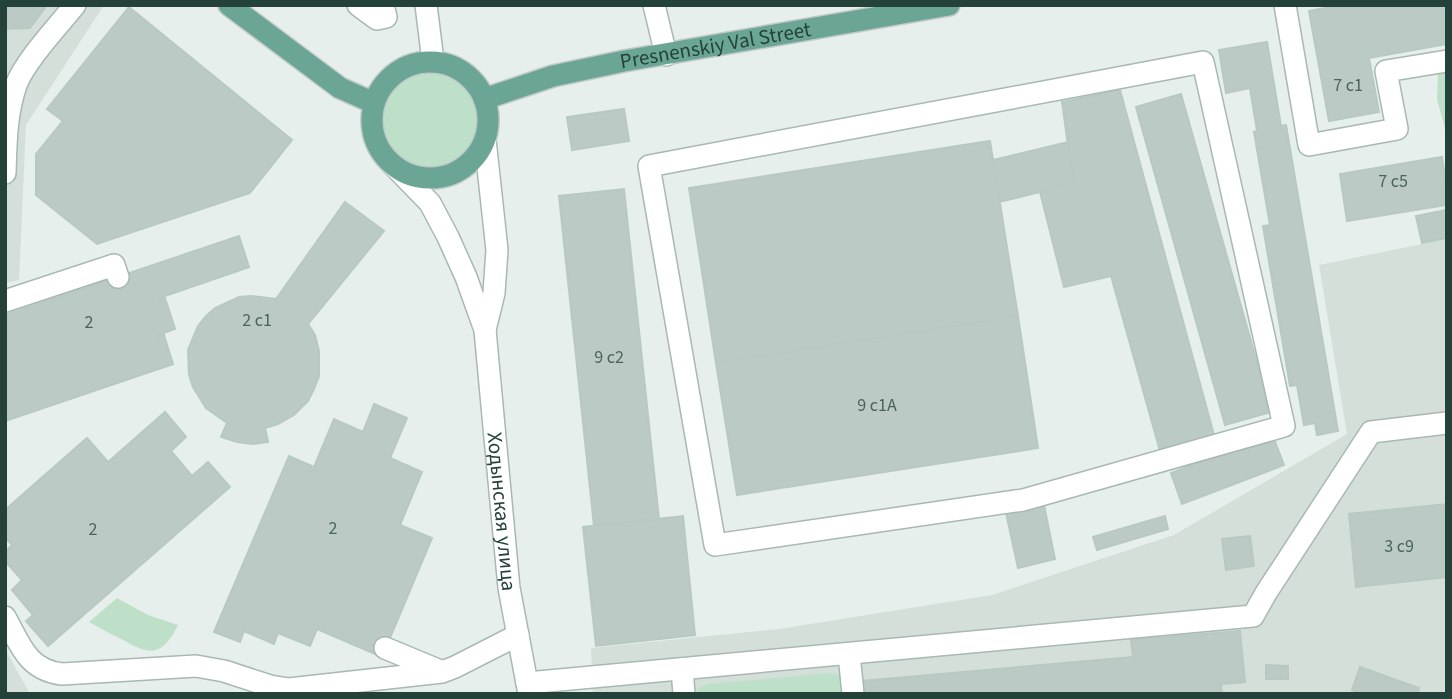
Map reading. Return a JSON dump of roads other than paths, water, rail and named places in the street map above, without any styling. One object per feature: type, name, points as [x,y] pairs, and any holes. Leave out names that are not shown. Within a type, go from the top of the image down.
[{"type":"main road","points":[[230,5],[340,88],[374,103]]},
{"type":"main road","name":"Presnenskiy Val Street","points":[[484,99],[552,76],[949,5]]},
{"type":"main road","points":[[433,61],[458,69],[478,87],[484,99],[488,112],[485,140],[477,154],[453,173],[421,177],[406,173],[383,155],[377,143],[373,130],[374,103],[387,81],[407,66],[433,61]]},
{"type":"street","points":[[5,173],[6,128],[17,83],[27,66],[75,5]]},
{"type":"street","points":[[358,5],[377,19],[386,17],[383,5]]},
{"type":"street","points":[[426,5],[433,61]]},
{"type":"street","points":[[654,5],[666,55]]},
{"type":"street","points":[[1285,5],[1310,145],[1397,130],[1387,71],[1447,61]]},
{"type":"street","points":[[1203,62],[1284,426],[1023,500],[715,545],[649,166],[1203,62]]},
{"type":"street","name":"Ходынская улица","points":[[485,140],[498,250],[494,293],[485,330]]},
{"type":"street","name":"Ходынская улица","points":[[393,164],[430,203],[466,277],[485,330],[509,588],[528,689]]},
{"type":"street","points":[[5,301],[114,265],[118,276]]},
{"type":"street","points":[[528,689],[682,669],[1253,616],[1265,593],[1371,432],[1447,423]]},
{"type":"street","points":[[5,617],[26,654],[35,665],[49,673],[196,666],[289,689],[403,685],[455,667],[518,635]]},
{"type":"street","points":[[385,648],[442,672]]},
{"type":"street","points":[[849,654],[853,694]]},
{"type":"street","points":[[682,669],[684,694]]}]
